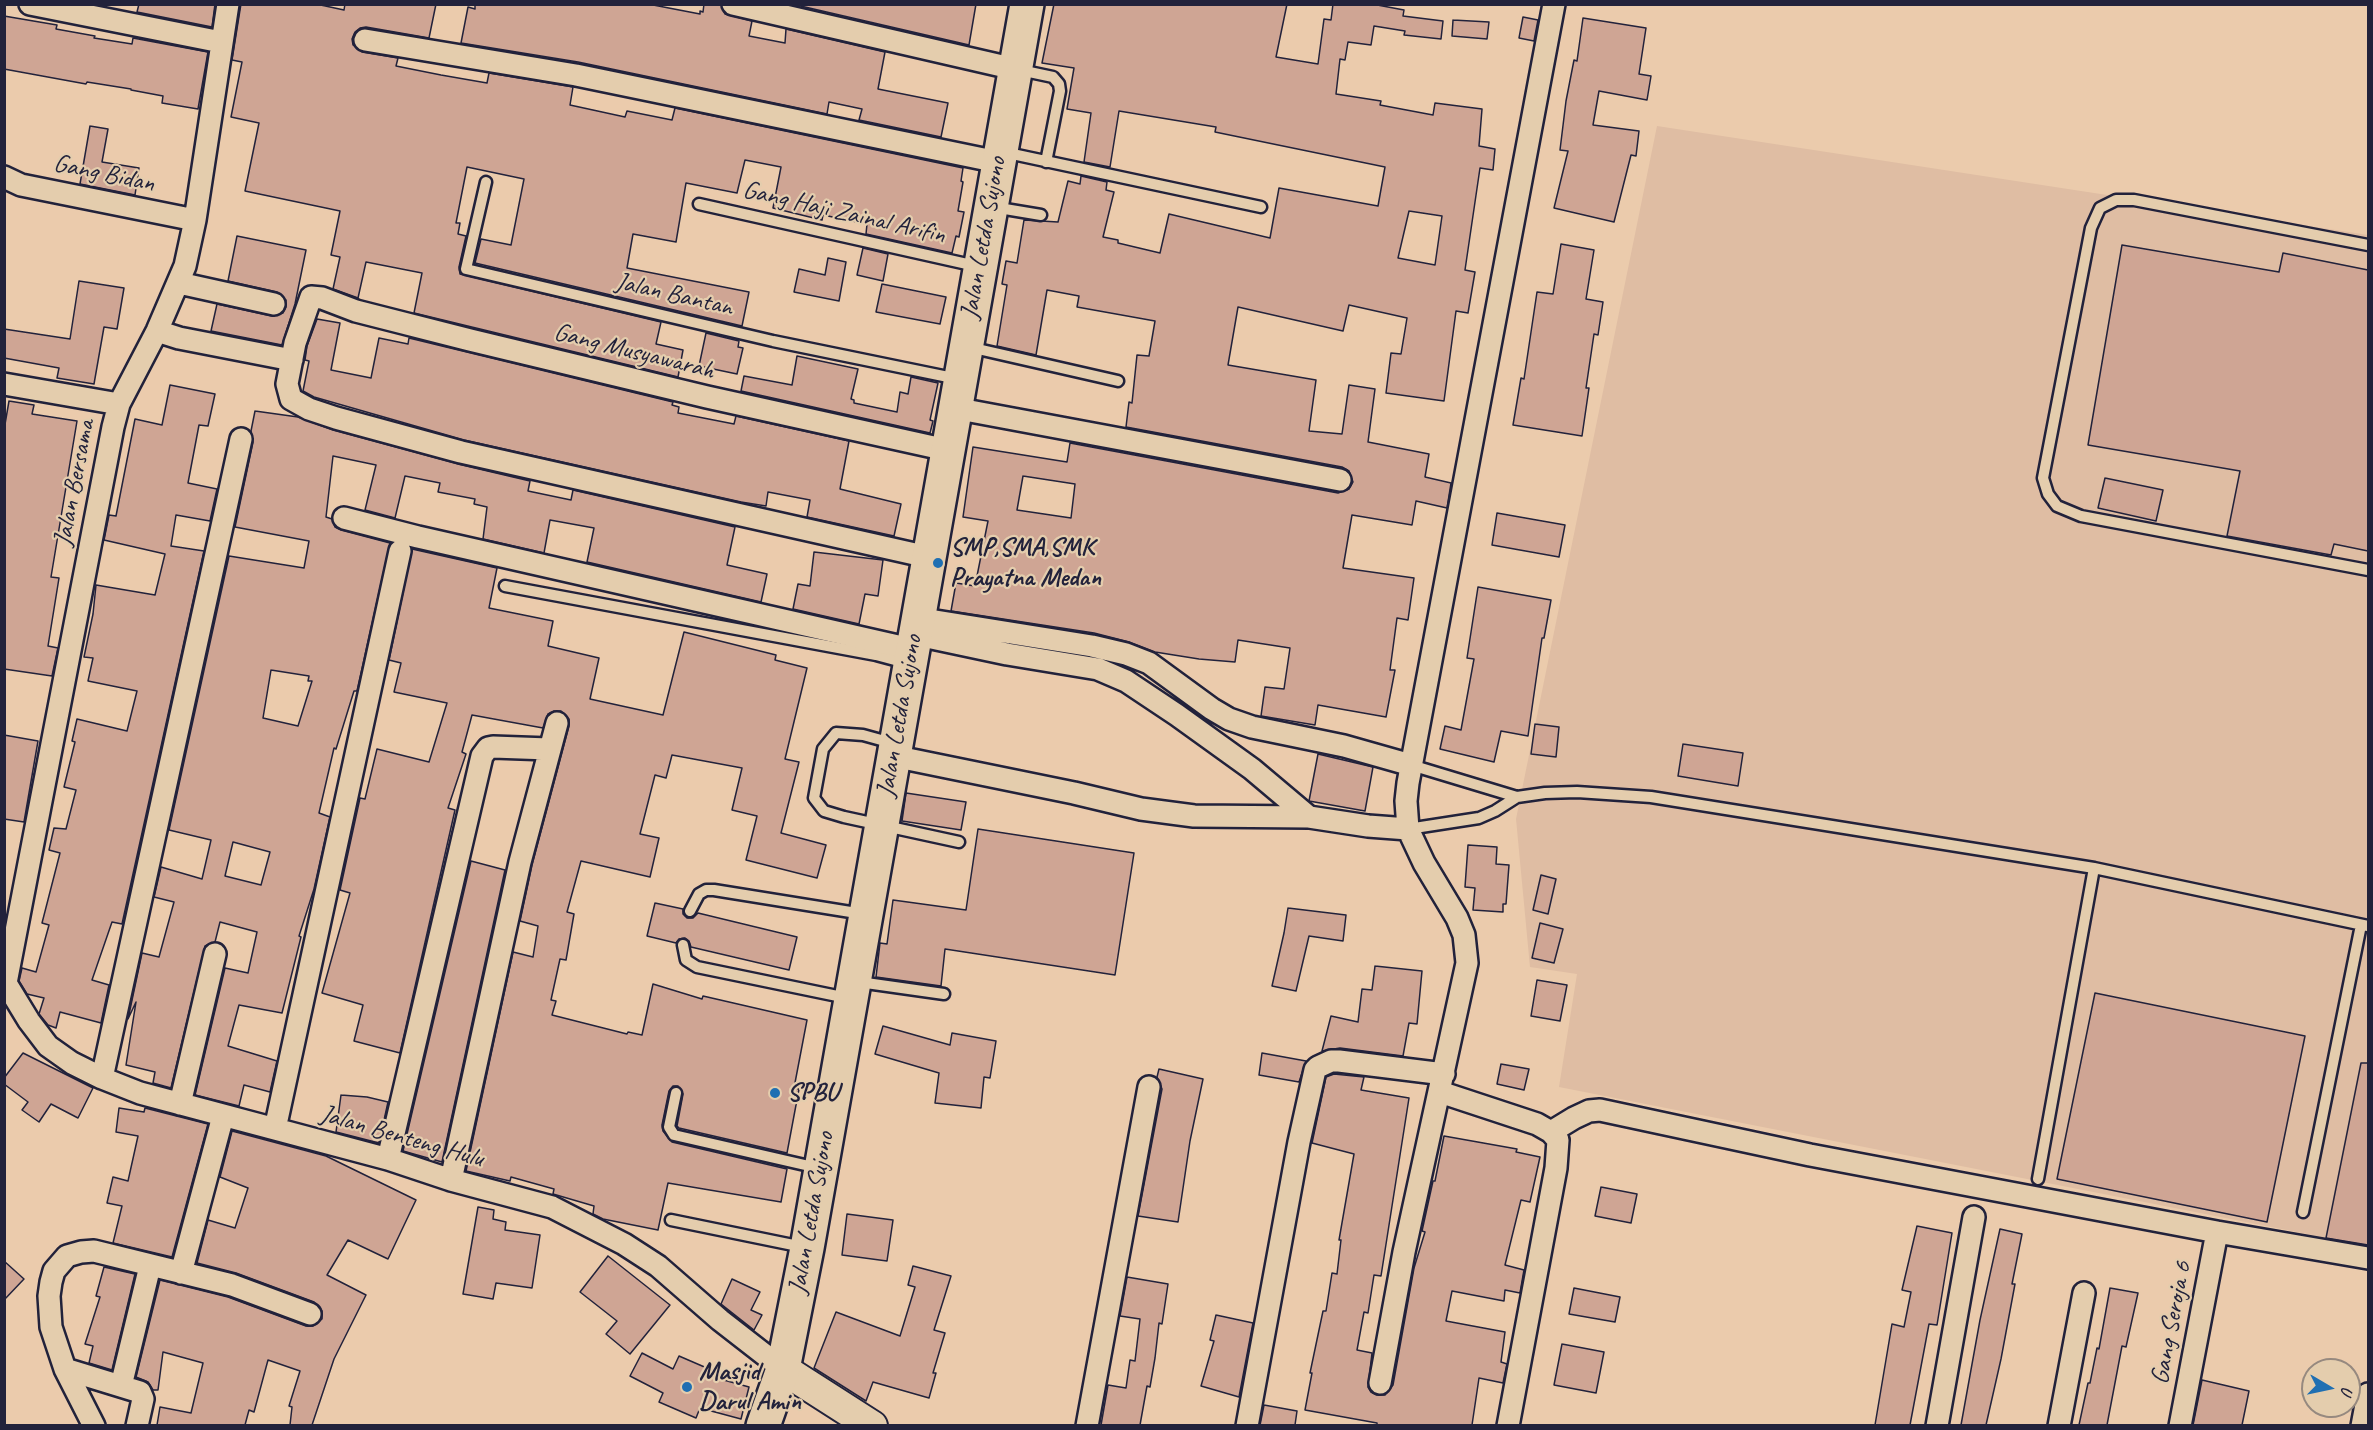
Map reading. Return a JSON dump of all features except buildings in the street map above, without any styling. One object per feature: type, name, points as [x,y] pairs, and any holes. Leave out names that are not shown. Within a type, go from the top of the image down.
[{"type":"highway","name":"Jalan Letda Sujono","points":[[764,1424],[783,1369],[807,1248],[880,826],[916,642],[928,557],[1027,4]]},
{"type":"street","points":[[30,4],[221,42]]},
{"type":"street","name":"Jalan Bersama","points":[[5,982],[119,404],[179,284],[195,220],[228,4]]},
{"type":"street","points":[[733,4],[1015,69]]},
{"type":"street","points":[[1380,1383],[1404,1252],[1465,979],[1467,951],[1457,918],[1424,862],[1408,829],[1406,801],[1554,4]]},
{"type":"street","points":[[365,40],[576,75],[999,156]]},
{"type":"street","name":"Gang Bidan","points":[[4,177],[21,184],[195,220]]},
{"type":"street","points":[[179,284],[274,304]]},
{"type":"street","name":"Gang Musyawarah","points":[[292,360],[311,297],[322,297],[356,311],[707,397],[947,450]]},
{"type":"street","points":[[157,331],[189,340],[292,360],[287,384],[291,399],[309,409],[336,418],[461,452],[928,557]]},
{"type":"street","points":[[4,384],[119,404]]},
{"type":"street","points":[[957,394],[1340,480]]},
{"type":"street","points":[[102,1078],[241,439]]},
{"type":"street","points":[[344,518],[418,537],[916,642],[1098,669],[1125,681],[1177,715],[1252,769],[1308,817]]},
{"type":"street","points":[[275,1130],[400,551]]},
{"type":"street","points":[[916,642],[1092,646],[1126,654],[1149,663],[1212,710],[1229,719],[1252,727],[1344,746],[1411,765]]},
{"type":"street","points":[[451,1180],[520,862],[556,723]]},
{"type":"street","points":[[388,1159],[482,756],[488,748],[494,747],[549,749]]},
{"type":"street","points":[[894,750],[1141,809],[1194,816],[1308,817],[1408,829]]},
{"type":"street","points":[[180,1104],[215,954]]},
{"type":"street","name":"Jalan Benteng Hulu","points":[[5,982],[29,1021],[48,1046],[72,1063],[102,1078],[140,1093],[388,1159],[451,1180],[552,1207],[624,1244],[658,1266],[720,1320],[783,1369]]},
{"type":"street","points":[[1247,1425],[1299,1142],[1315,1070],[1318,1066],[1331,1061],[1442,1083],[1537,1124],[1551,1132],[1558,1140],[1556,1168],[1508,1425]]},
{"type":"street","points":[[1087,1425],[1149,1087]]},
{"type":"street","points":[[1551,1132],[1589,1111],[1600,1110],[1810,1155],[2217,1232],[2368,1258]]},
{"type":"street","points":[[181,1273],[224,1116]]},
{"type":"street","points":[[1937,1425],[1974,1217]]},
{"type":"street","name":"Gang Seroja 6","points":[[2180,1425],[2217,1232]]},
{"type":"street","points":[[94,1425],[65,1369],[51,1327],[49,1310],[51,1282],[60,1262],[72,1253],[89,1251],[252,1291],[310,1314]]},
{"type":"street","points":[[121,1386],[150,1266]]},
{"type":"street","points":[[2059,1425],[2084,1293]]},
{"type":"street","points":[[65,1369],[142,1394],[137,1425]]},
{"type":"street","points":[[783,1369],[872,1425]]},
{"type":"street","points":[[2362,1425],[2368,1394]]},
{"type":"lane","points":[[1015,69],[1053,77],[1059,84],[1060,91],[1046,162]]},
{"type":"lane","points":[[999,156],[1046,162],[1261,207]]},
{"type":"lane","name":"Jalan Bantan","points":[[486,182],[466,269],[773,341],[957,394]]},
{"type":"lane","points":[[2368,245],[2134,200],[2116,200],[2100,208],[2091,228],[2043,478],[2048,494],[2057,506],[2081,516],[2368,570]]},
{"type":"lane","name":"Gang Haji Zainal Arifin","points":[[699,204],[979,267]]},
{"type":"lane","points":[[990,207],[1041,215]]},
{"type":"lane","points":[[965,346],[1118,381]]},
{"type":"lane","points":[[506,586],[876,655],[916,642]]},
{"type":"lane","points":[[894,750],[863,735],[836,734],[823,749],[814,798],[824,811],[880,826],[959,842]]},
{"type":"lane","points":[[1411,765],[1517,797],[1577,792],[1651,797],[2094,868],[2365,925],[2302,1212]]},
{"type":"lane","points":[[1408,829],[1479,818],[1517,797]]},
{"type":"lane","points":[[2038,1179],[2094,868]]},
{"type":"lane","points":[[690,911],[699,894],[706,890],[714,890],[865,915]]},
{"type":"lane","points":[[683,945],[686,960],[697,967],[851,990],[944,994]]},
{"type":"lane","points":[[676,1094],[669,1127],[674,1135],[820,1168]]},
{"type":"lane","points":[[671,1220],[807,1248]]},
{"type":"shaded area","points":[[1657,126],[2368,235],[2368,1246],[1559,1087],[1577,974],[1530,967],[1516,819]]},
{"type":"place","name":"SMP,SMA,SMK Prayatna Medan","points":[[938,563]]},
{"type":"place","name":"SPBU","points":[[775,1093]]},
{"type":"place","name":"Masjid Darul Amin","points":[[687,1387]]}]
